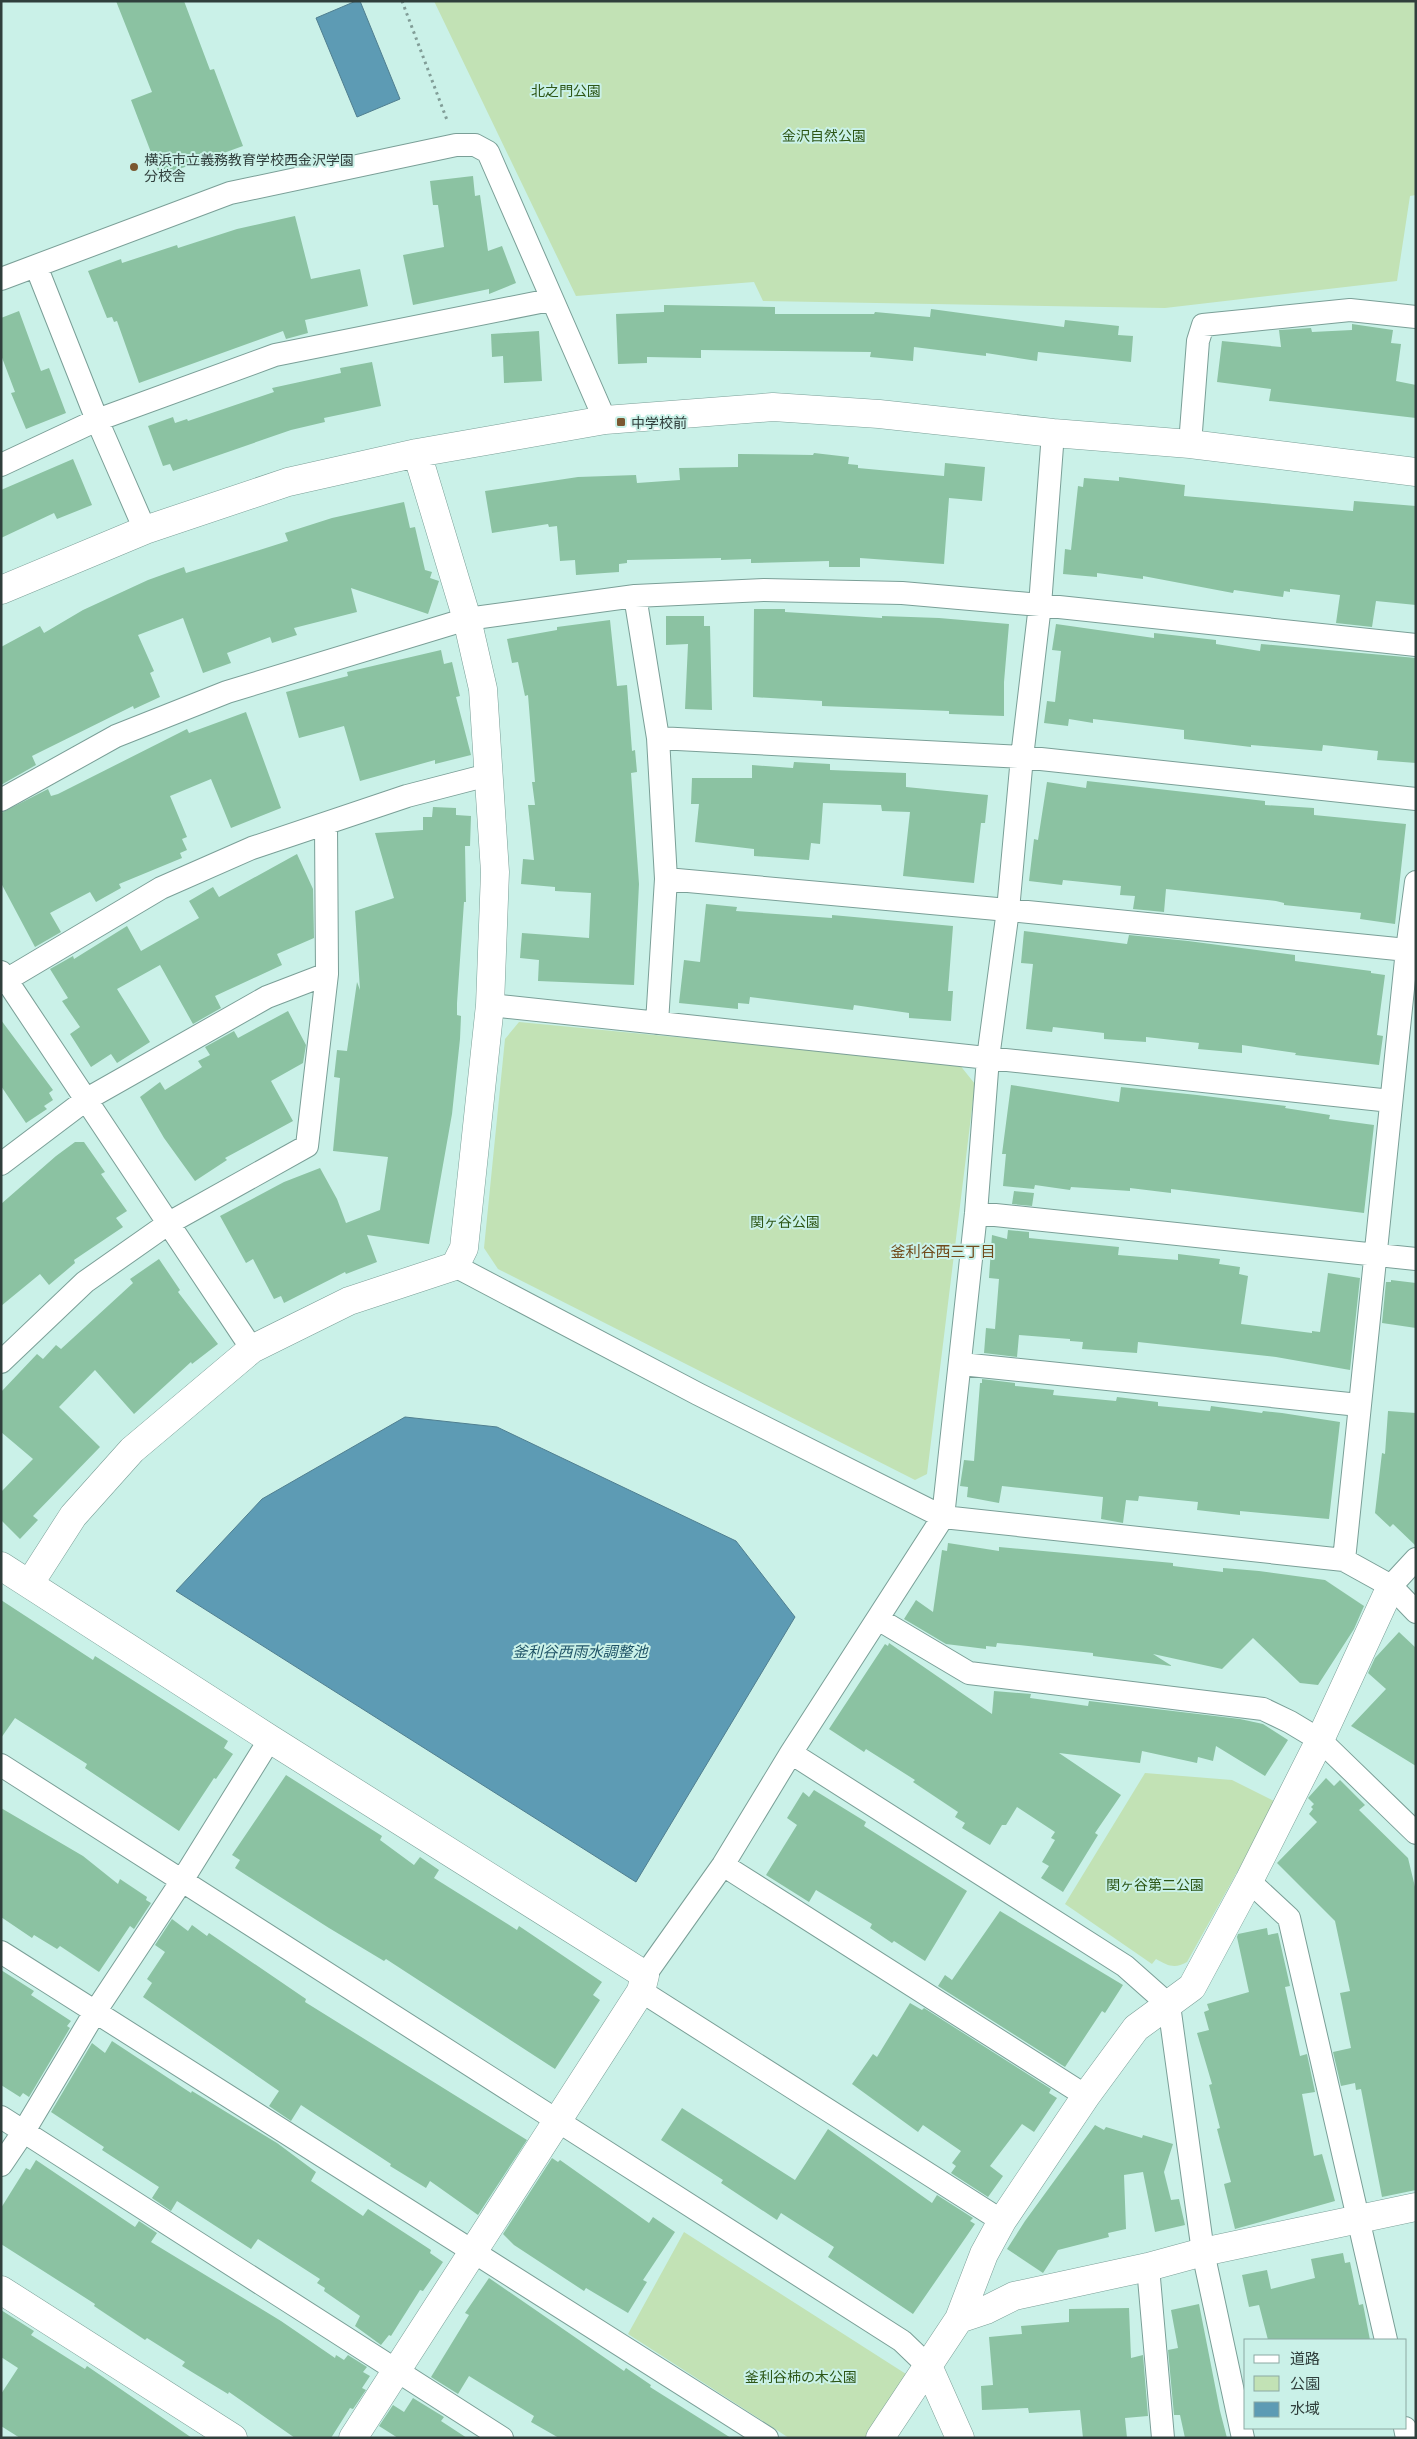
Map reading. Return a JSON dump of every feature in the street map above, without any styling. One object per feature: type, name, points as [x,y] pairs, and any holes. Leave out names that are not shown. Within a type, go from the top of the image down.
[{"type":"street","points":[[1,279],[230,193],[456,144],[475,145],[488,152],[550,300],[605,420]]},
{"type":"street","points":[[36,266],[97,420],[145,530]]},
{"type":"street","points":[[1,465],[97,420],[275,356],[550,300]]},
{"type":"street","points":[[1190,444],[1198,341],[1203,325],[1350,310],[1416,316]]},
{"type":"street","points":[[1,590],[145,530],[288,482],[417,453],[605,420],[773,407],[879,414],[1053,433],[1190,444],[1416,472]]},
{"type":"street","points":[[353,2438],[558,2121],[643,1983],[723,1865],[792,1753],[943,1517],[976,1212],[988,1058],[1008,910],[1022,756],[1040,605],[1053,433]]},
{"type":"street","points":[[417,453],[467,619],[483,689],[495,872],[490,1005],[464,1248],[455,1266]]},
{"type":"street","points":[[1,800],[116,736],[227,692],[467,619],[634,596],[764,590],[902,593],[1040,605],[1416,645]]},
{"type":"street","points":[[634,596],[658,738],[666,880],[656,1023]]},
{"type":"street","points":[[658,738],[1022,756],[1416,800]]},
{"type":"street","points":[[252,1349],[87,1099],[3,978],[161,888],[252,848],[326,825],[407,796],[488,775]]},
{"type":"street","points":[[1,1362],[85,1282],[169,1223],[307,1146],[327,974],[326,825]]},
{"type":"street","points":[[666,880],[1008,910],[1407,950]]},
{"type":"street","points":[[1344,1560],[1407,950],[1416,882]]},
{"type":"street","points":[[1,1164],[87,1099],[267,997],[327,974]]},
{"type":"street","points":[[490,1005],[1391,1101]]},
{"type":"street","points":[[976,1212],[1416,1258]]},
{"type":"street","points":[[30,1583],[73,1516],[132,1450],[252,1349],[349,1300],[455,1266],[698,1394],[943,1517],[1344,1560],[1391,1586],[1416,1612]]},
{"type":"street","points":[[960,1364],[1359,1405]]},
{"type":"street","points":[[880,2438],[959,2319],[984,2254],[1002,2221],[1086,2096],[1136,2028],[1192,1987],[1249,1881],[1320,1740],[1391,1586],[1416,1559]]},
{"type":"street","points":[[1,1566],[30,1583],[643,1983],[1002,2221]]},
{"type":"street","points":[[878,1619],[969,1672],[1263,1709],[1320,1740],[1416,1833]]},
{"type":"street","points":[[1,2165],[24,2131],[94,2012],[182,1879],[270,1739]]},
{"type":"street","points":[[792,1753],[1125,1966],[1168,2005],[1204,2252],[1243,2438]]},
{"type":"street","points":[[1,1765],[902,2341],[928,2366],[960,2438]]},
{"type":"street","points":[[723,1865],[1086,2096]]},
{"type":"street","points":[[1249,1881],[1289,1918],[1386,2339]]},
{"type":"street","points":[[1,1952],[767,2438]]},
{"type":"street","points":[[1,2117],[502,2438]]},
{"type":"street","points":[[959,2319],[986,2310],[1014,2296],[1148,2267],[1204,2252],[1416,2207]]},
{"type":"street","points":[[1148,2267],[1164,2438]]},
{"type":"street","points":[[1,2290],[233,2438]]},
{"type":"path","points":[[402,1],[456,144]]},
{"type":"green space","name":"金沢自然公園","points":[[434,1],[1416,1],[1416,195],[1410,196],[1397,281],[1165,308],[763,301],[754,282],[576,296]]},
{"type":"green space","name":"関ヶ谷公園","points":[[519,1022],[959,1064],[975,1084],[927,1474],[915,1480],[498,1269],[484,1248],[505,1039]]},
{"type":"green space","name":"関ヶ谷第二公園","points":[[1145,1773],[1232,1780],[1276,1802],[1187,1962],[1175,1966],[1156,1959],[1152,1964],[1065,1904]]},
{"type":"green space","name":"釜利谷柿の木公園","points":[[684,2232],[906,2374],[867,2438],[789,2438],[628,2334]]},
{"type":"water","points":[[360,1],[400,99],[357,117],[316,18]]},
{"type":"water","name":"釜利谷西雨水調整池","points":[[405,1417],[497,1427],[736,1541],[795,1617],[636,1882],[176,1591],[262,1499]]},
{"type":"building","points":[[116,1],[184,1],[210,70],[214,69],[243,146],[160,176],[131,100],[152,92]]},
{"type":"building","points":[[473,176],[475,196],[480,195],[488,251],[502,246],[516,283],[489,294],[489,289],[413,305],[403,255],[444,247],[438,205],[433,205],[430,181]]},
{"type":"building","points":[[295,216],[311,279],[360,269],[368,306],[305,320],[308,333],[286,339],[283,331],[139,383],[117,321],[114,322],[112,317],[107,318],[88,271],[121,259],[122,263],[177,245],[178,248],[237,229]]},
{"type":"building","points":[[664,305],[775,307],[775,314],[874,314],[875,312],[930,317],[931,309],[1064,327],[1065,320],[1119,326],[1118,335],[1133,336],[1131,362],[1038,352],[1037,361],[986,353],[986,356],[914,347],[913,361],[870,357],[871,352],[701,350],[701,358],[647,357],[647,363],[618,364],[616,314],[664,312]]},
{"type":"building","points":[[19,311],[41,371],[49,368],[66,413],[26,429],[11,393],[15,392],[1,355],[1,318]]},
{"type":"building","points":[[1352,324],[1393,330],[1391,343],[1401,344],[1396,381],[1416,385],[1416,418],[1269,401],[1271,389],[1217,382],[1222,341],[1281,347],[1279,330],[1311,328],[1312,332],[1352,330]]},
{"type":"building","points":[[539,331],[542,381],[504,383],[503,356],[492,357],[491,334]]},
{"type":"building","points":[[372,362],[381,406],[324,418],[325,422],[291,430],[173,471],[170,464],[163,466],[148,426],[173,417],[175,423],[187,419],[188,421],[274,392],[272,388],[341,373],[340,368]]},
{"type":"building","points":[[814,453],[849,457],[848,464],[858,465],[858,468],[944,476],[945,463],[985,467],[982,501],[949,498],[944,564],[860,558],[860,567],[829,567],[829,561],[751,563],[751,559],[721,560],[721,558],[627,560],[627,563],[619,564],[619,572],[576,575],[575,560],[560,561],[557,526],[549,527],[548,524],[492,533],[485,491],[578,477],[636,475],[637,483],[680,480],[679,468],[738,467],[738,454],[813,455]]},
{"type":"building","points":[[73,459],[92,505],[57,519],[54,513],[1,538],[1,490]]},
{"type":"building","points":[[1119,477],[1185,485],[1184,496],[1353,511],[1354,501],[1416,506],[1416,605],[1376,601],[1372,627],[1336,623],[1340,595],[1290,589],[1290,592],[1284,591],[1283,597],[1234,590],[1233,593],[1143,576],[1143,579],[1097,573],[1097,577],[1063,574],[1065,549],[1071,550],[1078,486],[1083,487],[1084,478],[1119,481]]},
{"type":"building","points":[[404,502],[410,528],[415,527],[425,570],[432,572],[430,578],[439,581],[428,614],[351,588],[357,612],[294,628],[297,635],[272,643],[270,637],[227,653],[231,663],[203,673],[183,618],[138,635],[154,671],[150,673],[160,697],[134,709],[133,706],[32,756],[36,765],[1,785],[1,647],[40,626],[44,633],[83,610],[148,580],[184,567],[186,573],[288,541],[285,533],[332,518]]},
{"type":"building","points":[[754,609],[785,609],[785,612],[882,618],[882,616],[939,618],[1009,624],[1004,682],[1004,716],[949,714],[949,711],[822,706],[822,701],[753,697]]},
{"type":"building","points":[[666,616],[704,616],[704,626],[710,626],[712,710],[685,709],[688,644],[666,645]]},
{"type":"building","points":[[610,620],[617,686],[627,685],[632,751],[635,750],[637,772],[631,773],[639,884],[634,985],[538,981],[539,960],[520,958],[522,933],[589,938],[591,893],[555,891],[555,887],[521,884],[523,859],[534,860],[528,805],[535,805],[532,782],[535,782],[528,695],[525,696],[518,662],[512,663],[507,639],[557,630],[557,627]]},
{"type":"building","points":[[1056,624],[1154,638],[1154,633],[1216,640],[1216,644],[1260,651],[1261,644],[1416,658],[1416,763],[1377,760],[1378,751],[1323,745],[1322,751],[1251,745],[1251,747],[1184,739],[1184,730],[1093,719],[1093,723],[1069,719],[1068,726],[1044,723],[1047,701],[1055,702],[1061,651],[1052,650]]},
{"type":"building","points":[[441,650],[444,664],[452,662],[460,696],[456,697],[471,755],[435,764],[435,760],[360,781],[344,726],[299,738],[286,692],[348,676],[347,672]]},
{"type":"building","points":[[246,712],[281,808],[231,828],[211,779],[170,796],[187,837],[182,839],[187,850],[180,853],[182,858],[119,884],[121,888],[96,902],[90,892],[50,913],[61,932],[35,947],[1,883],[1,813],[48,789],[51,796],[58,794],[187,729],[189,733]]},
{"type":"building","points":[[794,762],[830,764],[830,770],[906,773],[906,787],[988,795],[985,823],[981,823],[974,883],[903,876],[910,812],[882,811],[881,805],[823,803],[820,844],[811,843],[809,860],[754,856],[754,849],[695,842],[699,804],[691,804],[692,778],[752,778],[752,765],[793,768]]},
{"type":"building","points":[[1087,781],[1265,801],[1265,805],[1314,808],[1314,815],[1406,824],[1395,924],[1360,919],[1361,913],[1284,905],[1284,903],[1276,901],[1166,889],[1164,912],[1133,909],[1135,896],[1120,895],[1121,886],[1063,880],[1062,885],[1029,881],[1034,839],[1038,840],[1047,782],[1086,788]]},
{"type":"building","points":[[433,807],[456,808],[456,815],[471,816],[470,846],[465,846],[466,902],[464,902],[457,1003],[457,1015],[461,1016],[460,1039],[452,1114],[429,1244],[367,1235],[377,1262],[346,1274],[345,1272],[284,1303],[281,1296],[274,1299],[253,1259],[246,1263],[220,1216],[284,1182],[320,1168],[337,1199],[346,1223],[380,1210],[388,1157],[333,1151],[340,1078],[334,1077],[337,1050],[347,1051],[357,982],[360,990],[355,911],[394,898],[375,833],[423,830],[423,817],[432,817]]},
{"type":"building","points":[[297,854],[313,889],[314,938],[277,954],[282,965],[215,996],[221,1008],[193,1024],[160,965],[117,989],[150,1042],[117,1063],[111,1054],[91,1067],[70,1034],[80,1027],[62,1001],[68,998],[50,969],[73,956],[74,959],[127,926],[141,951],[199,918],[189,901],[213,887],[219,897]]},
{"type":"building","points":[[706,904],[737,907],[736,911],[832,918],[832,915],[953,926],[948,991],[953,991],[951,1021],[909,1018],[909,1013],[854,1005],[853,1010],[750,997],[749,1004],[738,1003],[738,1009],[679,1003],[684,960],[700,962]]},
{"type":"building","points":[[1024,931],[1127,944],[1129,935],[1188,941],[1295,955],[1295,961],[1371,971],[1371,973],[1385,975],[1377,1035],[1383,1036],[1379,1065],[1295,1055],[1296,1053],[1242,1045],[1242,1053],[1198,1049],[1199,1043],[1146,1037],[1146,1042],[1104,1039],[1104,1033],[1053,1027],[1052,1032],[1026,1029],[1033,964],[1021,963]]},
{"type":"building","points":[[288,1011],[306,1045],[303,1063],[271,1081],[293,1121],[225,1158],[227,1160],[195,1181],[164,1138],[140,1097],[160,1082],[165,1090],[202,1067],[198,1061],[210,1055],[205,1047],[234,1031],[238,1038]]},
{"type":"building","points":[[1,1020],[53,1090],[49,1093],[53,1100],[44,1106],[47,1109],[26,1123],[1,1086]]},
{"type":"building","points":[[1011,1085],[1119,1102],[1121,1087],[1197,1095],[1286,1106],[1285,1108],[1330,1115],[1329,1119],[1374,1125],[1364,1213],[1171,1189],[1171,1193],[1130,1188],[1130,1191],[1071,1187],[1070,1190],[1035,1185],[1034,1189],[1003,1186],[1006,1154],[1002,1154]]},
{"type":"building","points":[[75,1142],[84,1142],[105,1172],[101,1174],[127,1211],[116,1218],[123,1227],[74,1260],[75,1263],[49,1285],[40,1274],[1,1306],[1,1204]]},
{"type":"building","points":[[1014,1191],[1034,1193],[1032,1206],[1012,1204]]},
{"type":"building","points":[[1008,1230],[1029,1232],[1029,1238],[1119,1247],[1118,1255],[1178,1260],[1178,1254],[1220,1259],[1219,1264],[1240,1267],[1239,1274],[1248,1276],[1241,1324],[1312,1333],[1312,1331],[1320,1332],[1328,1273],[1360,1278],[1350,1370],[1276,1357],[1138,1342],[1137,1353],[1082,1349],[1083,1342],[1070,1341],[1070,1339],[1019,1335],[1017,1357],[984,1353],[986,1328],[995,1329],[999,1279],[989,1278],[992,1235],[1007,1239]]},
{"type":"building","points":[[159,1259],[180,1290],[178,1292],[218,1344],[192,1364],[191,1362],[134,1414],[95,1370],[59,1407],[100,1447],[33,1516],[38,1520],[20,1539],[1,1520],[1,1492],[33,1459],[1,1432],[1,1392],[37,1354],[43,1359],[56,1345],[61,1349],[133,1283],[130,1279]]},
{"type":"building","points":[[1391,1280],[1416,1283],[1416,1328],[1382,1323],[1386,1282],[1391,1282]]},
{"type":"building","points":[[982,1379],[1015,1383],[1015,1386],[1054,1390],[1053,1395],[1116,1401],[1117,1397],[1158,1402],[1158,1406],[1210,1411],[1211,1406],[1262,1413],[1263,1411],[1282,1413],[1340,1422],[1329,1519],[1240,1511],[1240,1515],[1197,1510],[1198,1502],[1139,1496],[1138,1501],[1126,1500],[1123,1523],[1101,1519],[1103,1497],[1002,1486],[999,1503],[967,1497],[968,1487],[960,1486],[964,1460],[974,1461],[980,1383],[982,1383]]},
{"type":"building","points":[[1388,1411],[1416,1413],[1416,1546],[1393,1524],[1390,1527],[1375,1513],[1382,1453],[1385,1454]]},
{"type":"building","points":[[948,1543],[999,1551],[999,1547],[1173,1563],[1173,1566],[1223,1572],[1223,1568],[1325,1580],[1364,1606],[1354,1629],[1318,1685],[1300,1683],[1253,1638],[1222,1669],[1153,1654],[1172,1666],[1093,1656],[1093,1653],[1019,1645],[997,1643],[996,1647],[986,1646],[986,1649],[946,1644],[904,1619],[916,1600],[933,1612],[942,1550],[947,1551]]},
{"type":"building","points":[[1,1600],[93,1660],[95,1656],[228,1741],[224,1748],[233,1754],[216,1779],[214,1778],[179,1831],[85,1768],[87,1764],[15,1718],[1,1738]]},
{"type":"building","points":[[1399,1632],[1416,1648],[1416,1766],[1351,1726],[1386,1689],[1368,1673],[1375,1658]]},
{"type":"building","points":[[889,1643],[992,1714],[994,1691],[1031,1694],[1030,1698],[1088,1706],[1089,1701],[1240,1719],[1263,1724],[1288,1740],[1265,1776],[1216,1746],[1213,1761],[1198,1757],[1197,1763],[1142,1751],[1140,1763],[1059,1753],[1121,1795],[1095,1833],[1098,1835],[1063,1892],[1041,1878],[1049,1866],[1042,1862],[1055,1840],[1051,1838],[1055,1832],[1017,1807],[1006,1825],[1002,1825],[990,1845],[962,1828],[965,1823],[955,1817],[958,1812],[913,1782],[915,1780],[866,1749],[864,1752],[829,1729],[885,1644],[888,1646]]},
{"type":"building","points":[[286,1775],[382,1836],[380,1840],[414,1865],[420,1857],[439,1870],[434,1878],[517,1930],[519,1926],[602,1982],[593,1995],[600,2000],[555,2069],[386,1959],[384,1961],[329,1928],[235,1868],[240,1860],[232,1855]]},
{"type":"building","points":[[1326,1778],[1334,1786],[1340,1780],[1365,1805],[1359,1810],[1408,1858],[1416,1891],[1416,2190],[1382,2197],[1361,2089],[1356,2090],[1355,2083],[1341,2086],[1333,2052],[1351,2048],[1340,1993],[1350,1991],[1335,1921],[1277,1863],[1317,1822],[1309,1814],[1314,1804],[1308,1798]]},
{"type":"building","points":[[814,1790],[866,1822],[864,1826],[967,1891],[925,1961],[894,1941],[892,1943],[870,1928],[872,1924],[816,1890],[809,1902],[766,1875],[797,1825],[787,1818],[803,1792],[809,1797]]},
{"type":"building","points":[[1,1808],[83,1856],[118,1884],[120,1879],[147,1897],[146,1900],[151,1903],[134,1929],[130,1926],[99,1972],[60,1946],[57,1949],[34,1935],[32,1938],[1,1917]]},
{"type":"building","points":[[1000,1911],[1123,1985],[1105,2013],[1102,2011],[1065,2067],[938,1986],[945,1975],[952,1980]]},
{"type":"building","points":[[172,1919],[188,1931],[192,1925],[207,1936],[209,1933],[306,1999],[305,2002],[527,2140],[478,2215],[430,2181],[426,2188],[390,2166],[391,2164],[301,2105],[291,2121],[269,2106],[279,2091],[143,1997],[152,1983],[147,1979],[165,1952],[155,1945]]},
{"type":"building","points":[[1267,1928],[1268,1935],[1278,1933],[1290,1986],[1285,1987],[1300,2056],[1307,2054],[1315,2092],[1302,2094],[1314,2156],[1322,2154],[1335,2201],[1235,2229],[1224,2184],[1231,2182],[1217,2129],[1220,2128],[1209,2085],[1212,2084],[1197,2033],[1209,2030],[1204,2012],[1209,2010],[1207,2004],[1249,1992],[1237,1937],[1238,1934]]},
{"type":"building","points":[[1,1970],[34,1991],[31,1995],[71,2021],[67,2026],[70,2028],[29,2097],[23,2093],[20,2097],[1,2085]]},
{"type":"building","points":[[910,2003],[922,2010],[924,2008],[1051,2089],[1049,2093],[1057,2098],[1034,2132],[1022,2124],[990,2166],[1003,2176],[988,2197],[951,2173],[956,2166],[952,2163],[961,2151],[923,2125],[918,2132],[852,2084],[873,2054],[877,2057]]},
{"type":"building","points":[[112,2041],[191,2093],[192,2091],[277,2143],[316,2172],[311,2181],[363,2216],[368,2209],[431,2250],[430,2253],[443,2262],[423,2291],[420,2290],[391,2336],[389,2335],[381,2345],[355,2326],[360,2316],[324,2291],[325,2288],[317,2283],[320,2279],[258,2239],[251,2249],[177,2201],[171,2211],[152,2198],[159,2187],[102,2150],[104,2147],[51,2112],[92,2043],[105,2053]]},
{"type":"building","points":[[682,2108],[795,2180],[828,2129],[932,2203],[937,2195],[973,2218],[970,2221],[975,2224],[913,2314],[828,2257],[834,2247],[781,2213],[777,2220],[721,2183],[723,2180],[661,2140]]},
{"type":"building","points":[[1095,2125],[1104,2130],[1106,2127],[1142,2138],[1143,2135],[1173,2144],[1164,2172],[1171,2200],[1179,2199],[1185,2225],[1155,2232],[1143,2172],[1124,2175],[1126,2229],[1108,2233],[1109,2237],[1058,2250],[1043,2273],[1007,2249],[1025,2221]]},
{"type":"building","points":[[552,2158],[558,2162],[560,2160],[649,2223],[653,2217],[675,2232],[643,2280],[647,2282],[628,2313],[586,2288],[584,2291],[514,2245],[503,2234]]},
{"type":"building","points":[[36,2160],[135,2227],[139,2221],[157,2233],[151,2242],[281,2321],[335,2358],[336,2355],[344,2360],[348,2355],[367,2367],[363,2372],[370,2376],[362,2388],[366,2390],[353,2409],[350,2408],[331,2438],[295,2438],[229,2392],[228,2394],[182,2366],[185,2362],[147,2338],[145,2340],[94,2306],[95,2304],[1,2244],[1,2208],[26,2168],[30,2170]]},
{"type":"building","points":[[1343,2253],[1345,2263],[1350,2262],[1359,2305],[1363,2304],[1370,2339],[1268,2339],[1259,2305],[1249,2307],[1242,2275],[1267,2270],[1271,2289],[1315,2278],[1311,2259]]},
{"type":"building","points":[[489,2278],[624,2371],[626,2368],[651,2385],[650,2387],[731,2438],[559,2438],[531,2422],[534,2416],[469,2376],[458,2394],[431,2377],[469,2315],[465,2313]]},
{"type":"building","points":[[1199,2304],[1227,2438],[1185,2438],[1180,2415],[1174,2415],[1168,2350],[1178,2348],[1171,2310]]},
{"type":"building","points":[[1129,2308],[1131,2358],[1143,2355],[1148,2416],[1125,2418],[1127,2438],[1083,2438],[1080,2410],[1029,2413],[1028,2408],[982,2410],[981,2386],[993,2385],[989,2337],[1022,2334],[1021,2326],[1069,2322],[1069,2309]]},
{"type":"building","points":[[1,2310],[34,2331],[31,2335],[85,2369],[87,2366],[192,2438],[20,2438],[1,2426],[1,2394],[18,2368],[1,2357]]},
{"type":"building","points":[[413,2398],[444,2417],[441,2421],[467,2438],[398,2438],[379,2426],[393,2405],[404,2412]]},
{"type":"place","name":"横浜市立義務教育学校西金沢学園 分校舎","points":[[134,167]]},
{"type":"place","name":"中学校前","points":[[621,422]]},
{"type":"district","name":"釜利谷西三丁目","points":[[943,1251]]},
{"type":"park label","name":"北之門公園","points":[[566,90]]}]
